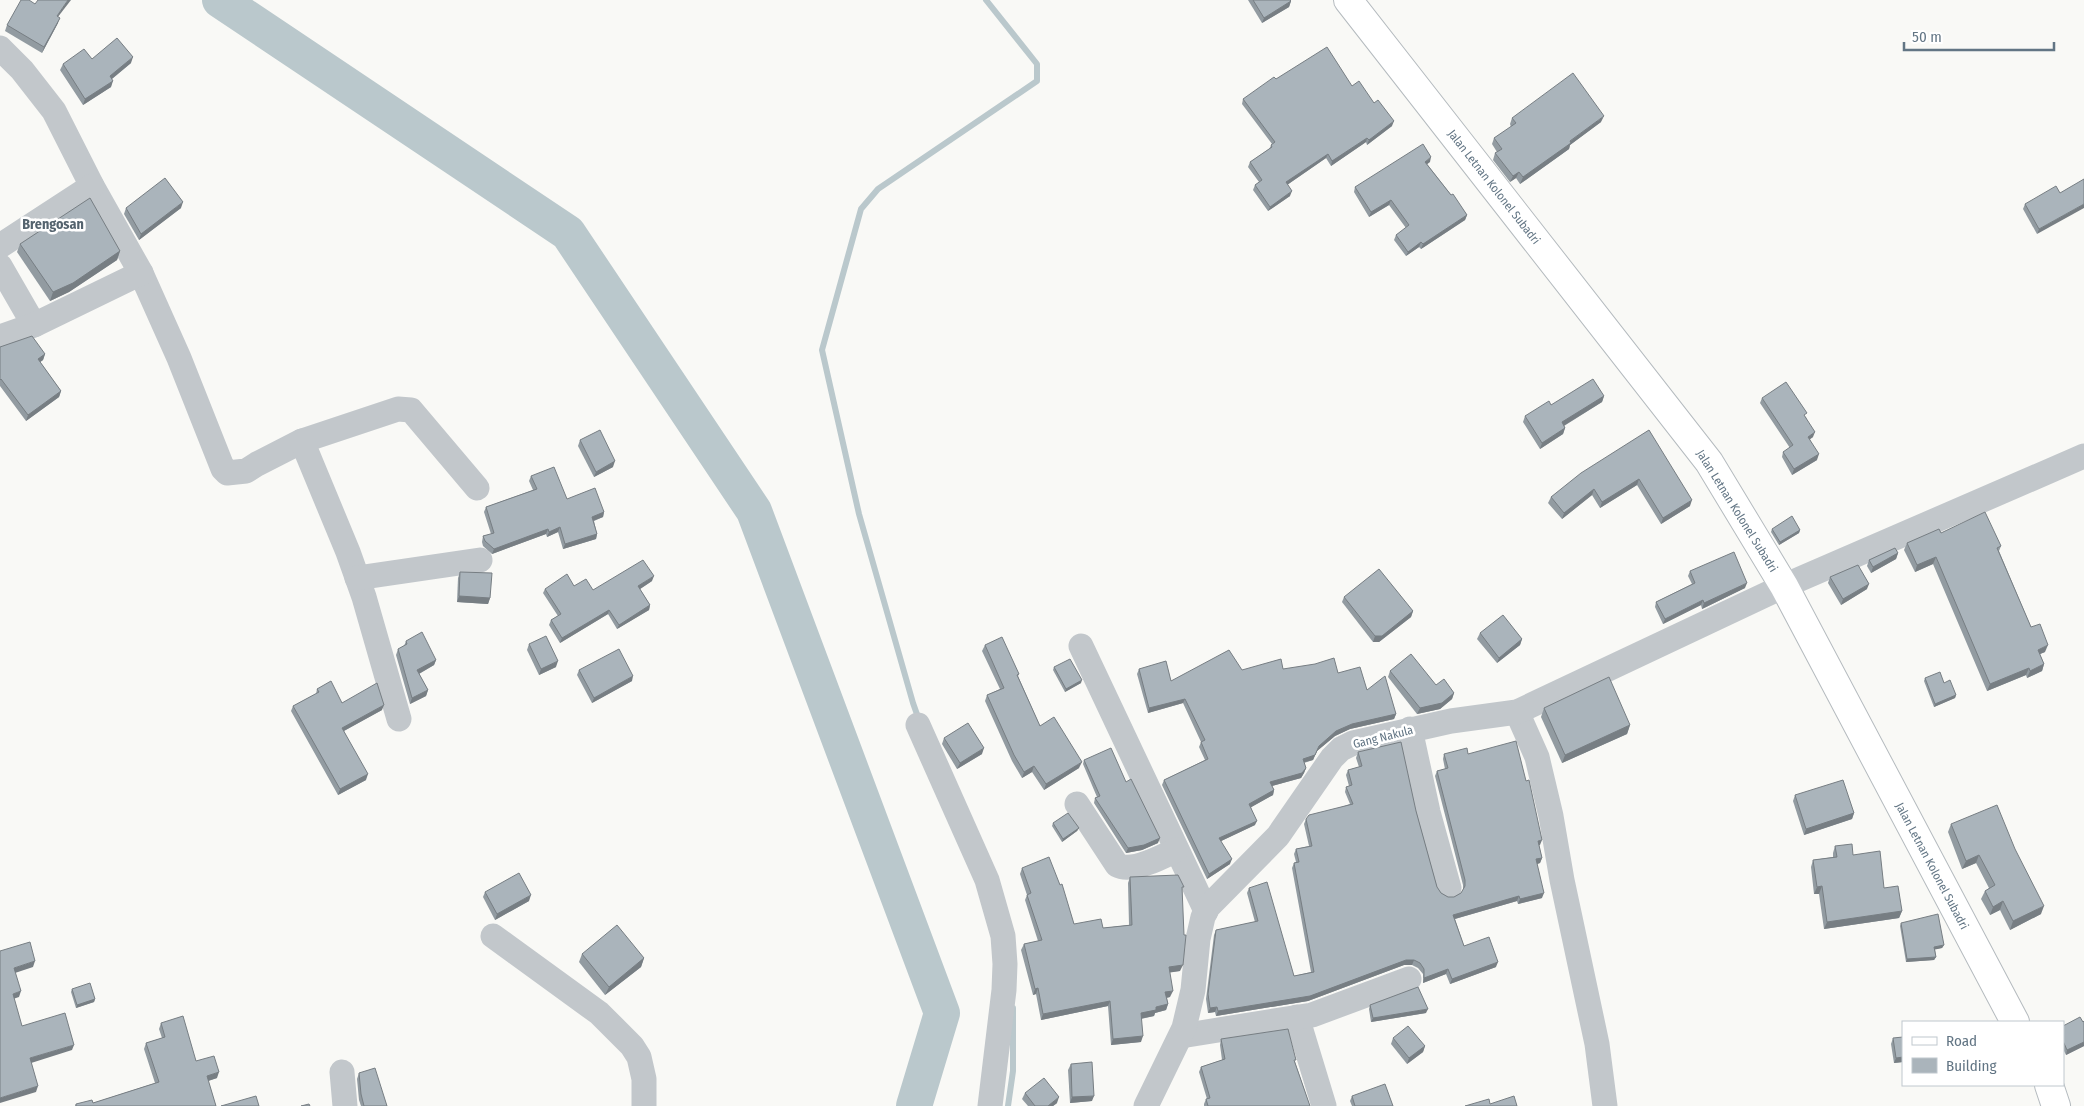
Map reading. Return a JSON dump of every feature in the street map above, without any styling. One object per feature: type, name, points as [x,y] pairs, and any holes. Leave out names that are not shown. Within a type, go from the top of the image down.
[{"type":"main road","name":"Jalan Letnan Kolonel Subadri","points":[[1348,0],[1709,462],[1784,586],[2015,1021]]},
{"type":"street","points":[[0,48],[22,70],[54,111],[92,186],[141,273],[179,358],[223,469],[227,473],[246,471],[302,441],[405,408],[412,410],[477,488]]},
{"type":"street","points":[[0,246],[92,186]]},
{"type":"street","points":[[0,266],[34,325]]},
{"type":"street","points":[[0,337],[34,325],[141,273]]},
{"type":"street","points":[[302,441],[357,578],[399,720]]},
{"type":"street","name":"Gang Nakula","points":[[1146,1106],[1181,1036],[1193,990],[1198,939],[1208,907],[1278,836],[1332,758],[1341,749],[1354,743],[1410,729],[1461,719],[1517,712],[1784,586],[2084,456]]},
{"type":"street","points":[[357,578],[480,560]]},
{"type":"street","points":[[1081,646],[1206,911]]},
{"type":"street","points":[[1517,712],[1537,757],[1552,816],[1562,880],[1597,1044],[1605,1106]]},
{"type":"street","points":[[918,725],[987,880],[1003,936],[1004,990],[990,1106]]},
{"type":"street","points":[[1410,729],[1428,812],[1448,888]]},
{"type":"street","points":[[1077,804],[1117,865],[1122,867],[1147,864],[1176,850]]},
{"type":"street","points":[[493,936],[598,1013],[632,1046],[639,1057],[644,1079],[644,1106]]},
{"type":"street","points":[[1181,1036],[1312,1015],[1409,979]]},
{"type":"street","points":[[1297,1017],[1324,1106]]},
{"type":"street","points":[[342,1072],[346,1106]]},
{"type":"building","points":[[21,0],[29,0],[35,4],[38,0],[68,0],[57,16],[60,18],[44,47],[7,25]]},
{"type":"building","points":[[1253,0],[1290,0],[1291,1],[1264,18]]},
{"type":"building","points":[[117,38],[133,57],[110,76],[113,81],[85,99],[63,64],[84,49],[92,59]]},
{"type":"building","points":[[1327,47],[1352,86],[1359,81],[1374,103],[1378,100],[1394,121],[1369,140],[1367,138],[1332,161],[1328,154],[1286,182],[1292,191],[1270,207],[1255,185],[1262,180],[1250,162],[1272,147],[1271,145],[1275,142],[1243,99],[1274,77],[1276,79]]},
{"type":"building","points":[[1573,73],[1604,116],[1570,141],[1571,143],[1523,177],[1519,172],[1513,176],[1495,153],[1502,149],[1494,138],[1516,123],[1512,118]]},
{"type":"building","points":[[1423,144],[1431,157],[1425,162],[1451,195],[1453,194],[1467,215],[1423,244],[1421,242],[1408,252],[1396,235],[1409,225],[1391,200],[1371,212],[1355,187]]},
{"type":"building","points":[[165,178],[183,202],[141,234],[126,208]]},
{"type":"building","points":[[2084,179],[2084,204],[2039,229],[2025,204],[2056,186],[2060,193]]},
{"type":"building","points":[[90,198],[120,251],[73,283],[53,292],[20,244]]},
{"type":"building","points":[[32,336],[45,354],[38,359],[61,391],[28,415],[0,380],[0,347]]},
{"type":"building","points":[[1593,379],[1604,396],[1562,422],[1565,428],[1542,443],[1525,416],[1549,401],[1551,405]]},
{"type":"building","points":[[1786,382],[1807,413],[1804,415],[1815,432],[1808,437],[1819,454],[1794,469],[1783,452],[1793,445],[1762,398]]},
{"type":"building","points":[[600,430],[615,461],[596,472],[580,440]]},
{"type":"building","points":[[1649,430],[1692,500],[1663,518],[1639,479],[1602,502],[1594,489],[1564,513],[1551,497],[1581,473]]},
{"type":"building","points":[[554,467],[567,499],[595,488],[604,512],[592,517],[597,534],[565,544],[560,527],[549,532],[548,529],[494,549],[485,541],[483,536],[494,533],[486,507],[537,489],[531,476]]},
{"type":"building","points":[[1985,512],[2001,546],[1997,548],[2031,627],[2040,624],[2048,645],[2038,650],[2044,664],[2030,671],[2029,668],[1990,684],[1936,557],[1917,565],[1907,543],[1939,529],[1941,533]]},
{"type":"building","points":[[1792,516],[1800,530],[1780,542],[1772,529]]},
{"type":"building","points":[[1895,548],[1898,553],[1873,567],[1869,560]]},
{"type":"building","points":[[1734,552],[1747,583],[1704,603],[1703,600],[1665,619],[1656,602],[1695,583],[1690,571]]},
{"type":"building","points":[[643,560],[654,576],[638,586],[650,605],[619,625],[609,610],[562,638],[551,620],[561,614],[545,589],[567,574],[574,586],[586,579],[593,590]]},
{"type":"building","points":[[1858,565],[1869,584],[1843,599],[1830,577]]},
{"type":"building","points":[[1379,569],[1413,611],[1382,636],[1375,636],[1344,597]]},
{"type":"building","points":[[460,572],[492,573],[490,598],[459,596]]},
{"type":"building","points":[[1503,615],[1522,639],[1499,658],[1480,633]]},
{"type":"building","points":[[422,632],[436,660],[417,670],[428,690],[412,698],[398,649],[407,644],[406,641]]},
{"type":"building","points":[[546,636],[558,661],[541,669],[529,644]]},
{"type":"building","points":[[1002,637],[1040,726],[1054,717],[1082,762],[1046,784],[1034,766],[1024,772],[1014,755],[987,695],[1004,688],[985,645]]},
{"type":"building","points":[[619,649],[633,676],[594,698],[579,670]]},
{"type":"building","points":[[1229,650],[1242,670],[1281,659],[1283,669],[1315,664],[1334,658],[1338,673],[1360,667],[1367,690],[1385,676],[1396,714],[1352,724],[1336,731],[1319,746],[1315,755],[1303,759],[1306,768],[1302,773],[1270,782],[1274,790],[1249,804],[1257,821],[1219,838],[1232,859],[1209,874],[1164,780],[1208,759],[1201,742],[1205,740],[1185,699],[1149,708],[1139,669],[1166,661],[1171,681]]},
{"type":"building","points":[[1411,654],[1436,685],[1444,679],[1454,693],[1442,703],[1420,708],[1390,671]]},
{"type":"building","points":[[1070,659],[1082,680],[1066,689],[1054,667]]},
{"type":"building","points":[[1940,672],[1944,683],[1950,680],[1956,695],[1935,704],[1925,678]]},
{"type":"building","points":[[1609,677],[1630,725],[1565,755],[1544,708]]},
{"type":"building","points":[[331,681],[342,703],[377,683],[384,705],[342,728],[368,774],[340,789],[293,706],[319,692],[317,689]]},
{"type":"building","points":[[968,723],[984,748],[960,763],[944,738]]},
{"type":"building","points":[[1516,741],[1526,781],[1529,780],[1542,840],[1538,841],[1542,858],[1536,859],[1544,893],[1520,899],[1519,896],[1453,915],[1464,946],[1489,937],[1498,962],[1452,979],[1448,969],[1424,978],[1424,969],[1420,963],[1414,960],[1406,960],[1310,996],[1218,1011],[1217,1007],[1210,1008],[1208,994],[1216,930],[1258,921],[1249,888],[1267,882],[1294,976],[1314,972],[1294,863],[1299,862],[1296,849],[1312,846],[1306,819],[1309,815],[1353,804],[1346,787],[1352,785],[1348,770],[1362,766],[1358,752],[1401,742],[1416,811],[1437,887],[1441,893],[1448,897],[1454,897],[1461,893],[1465,886],[1465,880],[1437,771],[1448,768],[1444,754],[1467,748],[1468,754]]},
{"type":"building","points":[[1111,748],[1126,782],[1131,779],[1160,838],[1144,845],[1128,848],[1095,798],[1100,796],[1084,760]]},
{"type":"building","points":[[1843,780],[1854,813],[1806,829],[1795,795]]},
{"type":"building","points":[[1997,805],[2015,849],[2044,906],[2013,921],[2003,901],[1993,907],[1985,891],[1995,885],[1979,855],[1966,861],[1951,824]]},
{"type":"building","points":[[1068,813],[1079,828],[1063,839],[1053,823]]},
{"type":"building","points":[[1852,844],[1853,855],[1880,851],[1884,888],[1898,886],[1902,911],[1827,922],[1822,886],[1817,887],[1813,860],[1837,857],[1835,846]]},
{"type":"building","points":[[1049,857],[1060,885],[1062,884],[1074,924],[1101,919],[1103,928],[1132,925],[1130,877],[1178,875],[1184,887],[1182,887],[1184,935],[1186,935],[1183,965],[1169,967],[1173,991],[1165,992],[1168,1004],[1156,1007],[1156,1010],[1141,1013],[1143,1036],[1113,1039],[1110,1001],[1043,1014],[1038,988],[1035,989],[1024,944],[1042,940],[1027,895],[1031,893],[1022,868]]},
{"type":"building","points":[[519,873],[531,895],[497,914],[485,892]]},
{"type":"building","points":[[1938,914],[1944,945],[1934,947],[1936,957],[1907,959],[1901,923]]},
{"type":"building","points":[[617,925],[644,958],[609,987],[582,954]]},
{"type":"building","points":[[30,942],[35,961],[14,968],[21,991],[13,994],[22,1026],[65,1013],[74,1045],[30,1058],[38,1086],[0,1098],[0,951]]},
{"type":"building","points":[[90,983],[95,999],[77,1005],[72,989]]},
{"type":"building","points":[[1418,987],[1428,1009],[1373,1018],[1370,1005]]},
{"type":"building","points":[[183,1016],[196,1061],[214,1056],[219,1072],[207,1076],[216,1106],[76,1106],[76,1104],[92,1100],[93,1103],[159,1082],[146,1043],[165,1037],[161,1023]]},
{"type":"building","points":[[2080,1017],[2084,1021],[2084,1042],[2067,1050],[2064,1043],[2064,1025]]},
{"type":"building","points":[[1408,1026],[1425,1046],[1409,1058],[1393,1038]]},
{"type":"building","points":[[1288,1029],[1296,1060],[1294,1060],[1310,1106],[1208,1106],[1206,1099],[1210,1098],[1201,1067],[1225,1059],[1221,1039]]},
{"type":"building","points":[[1902,1037],[1902,1057],[1896,1058],[1893,1038]]},
{"type":"building","points":[[1092,1062],[1094,1096],[1072,1097],[1071,1064]]},
{"type":"building","points":[[375,1068],[387,1106],[364,1106],[359,1073]]},
{"type":"building","points":[[1044,1078],[1059,1097],[1048,1106],[1035,1106],[1025,1093]]},
{"type":"building","points":[[1385,1084],[1393,1106],[1355,1106],[1352,1096]]},
{"type":"building","points":[[256,1096],[259,1106],[221,1106]]},
{"type":"building","points":[[1514,1096],[1517,1106],[1465,1106],[1489,1099],[1490,1104]]},
{"type":"waterway","points":[[220,0],[568,233],[754,511],[942,1013],[914,1106]]},
{"type":"waterway","points":[[919,720],[859,514],[822,350],[861,209],[878,189],[1037,81],[1037,64],[986,0]]},
{"type":"waterway","points":[[1008,1106],[1013,1071],[1013,1008]]},
{"type":"district","name":"Brengosan","points":[[53,224]]}]
